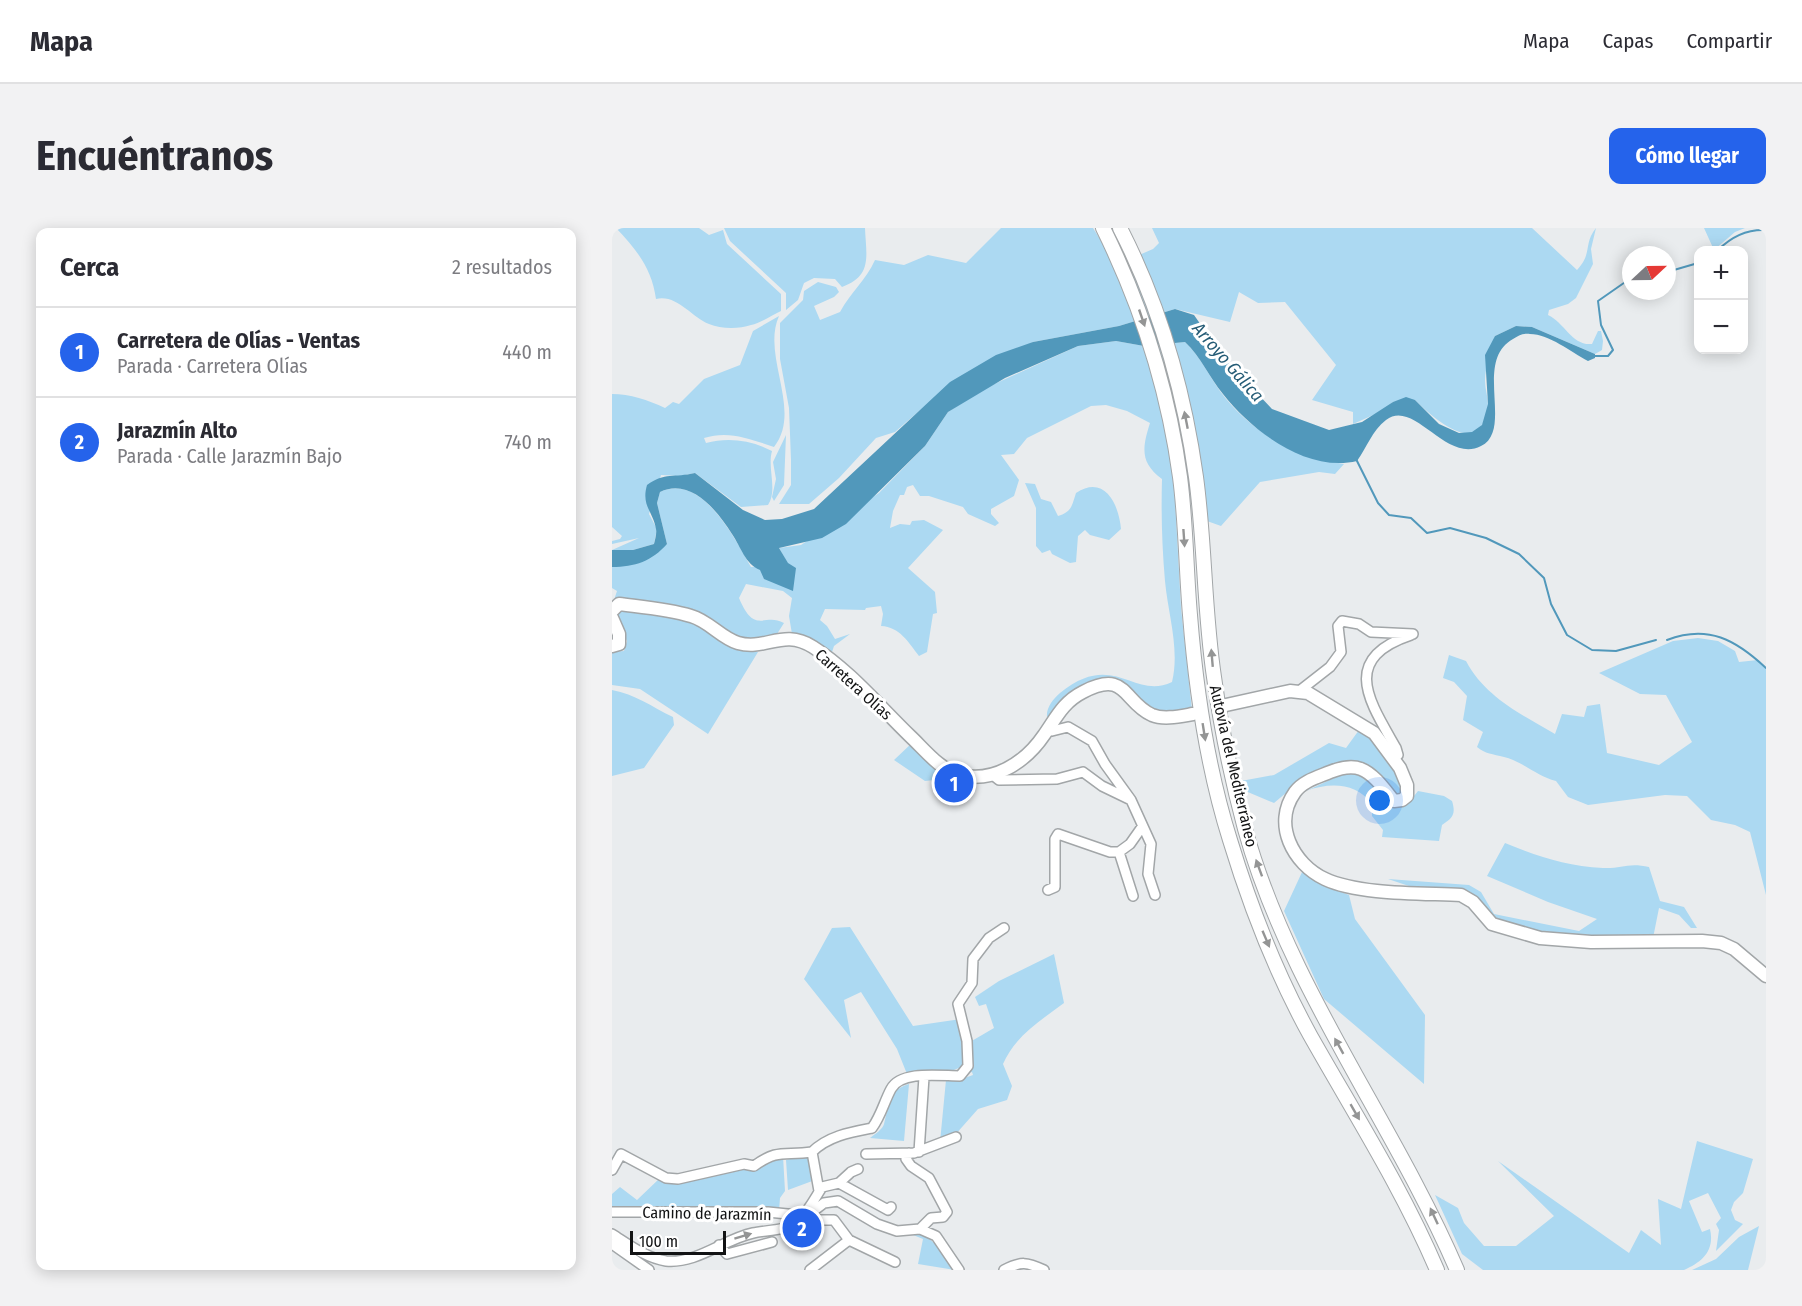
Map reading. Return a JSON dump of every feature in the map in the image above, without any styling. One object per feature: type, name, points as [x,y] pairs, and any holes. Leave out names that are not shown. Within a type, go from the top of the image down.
[{"type":"highway","name":"Autovía del Mediterráneo","points":[[1103,228],[1121,263],[1142,316],[1158,370],[1180,480],[1196,679],[1206,743],[1230,839],[1264,934],[1309,1032],[1396,1184],[1437,1270]]},
{"type":"highway","name":"Autovía del Mediterráneo","points":[[1120,228],[1135,257],[1174,365],[1196,478],[1213,675],[1246,831],[1280,925],[1323,1015],[1432,1213],[1457,1270]]},
{"type":"main road","name":"Carretera Olías","points":[[612,611],[619,604],[691,616],[737,643],[750,645],[788,637],[810,645],[841,669],[946,768],[958,775],[988,777]]},
{"type":"main road","points":[[612,618],[619,634],[619,644],[612,646]]},
{"type":"main road","points":[[988,777],[1028,754],[1064,705],[1082,692],[1112,684],[1124,688],[1152,715],[1193,714]]},
{"type":"main road","points":[[1226,705],[1262,696],[1308,693],[1374,733],[1394,758],[1407,785],[1407,796],[1402,800],[1394,801],[1363,769],[1353,767],[1341,768],[1307,782],[1295,793],[1286,814],[1286,833],[1294,851],[1309,869],[1324,879],[1342,885],[1461,895],[1473,902],[1492,924],[1540,938],[1591,942],[1702,941],[1721,944],[1734,949],[1766,976]]},
{"type":"street","points":[[1298,692],[1330,668],[1341,652],[1338,626],[1342,621],[1349,620],[1379,634],[1406,632],[1413,634],[1377,654],[1366,674],[1365,683],[1368,693],[1396,748],[1398,755],[1394,758]]},
{"type":"street","points":[[1048,729],[1052,731],[1068,727],[1092,741],[1105,764],[1131,800],[1151,844],[1148,874],[1155,895]]},
{"type":"street","points":[[988,777],[999,780],[1058,778],[1083,772],[1102,786],[1131,800]]},
{"type":"street","points":[[1119,852],[1130,844],[1142,827]]},
{"type":"street","points":[[1048,890],[1055,886],[1055,839],[1058,834],[1119,852]]},
{"type":"street","points":[[1119,852],[1133,896]]},
{"type":"street","points":[[612,1170],[621,1154],[666,1178],[678,1179],[744,1164],[754,1166],[773,1153],[784,1153],[789,1156],[812,1152],[845,1132],[872,1128],[880,1117],[892,1086],[907,1078],[960,1076],[968,1066],[967,1041],[958,1004],[972,983],[973,959],[989,938],[1004,928]]},
{"type":"street","points":[[920,1228],[931,1218],[943,1217],[947,1212],[929,1178],[908,1163],[906,1159],[914,1152],[924,1077]]},
{"type":"street","points":[[866,1154],[914,1152],[956,1137]]},
{"type":"street","points":[[812,1152],[819,1191]]},
{"type":"street","points":[[840,1183],[851,1172],[858,1169]]},
{"type":"street","points":[[804,1216],[819,1191],[827,1184],[840,1183],[888,1210],[891,1207]]},
{"type":"street","points":[[612,1234],[654,1258],[668,1261],[696,1257],[747,1234],[789,1226],[824,1203],[838,1201],[877,1224],[897,1231],[920,1228],[936,1236],[959,1270]]},
{"type":"street","name":"Camino de Jarazmín","points":[[612,1212],[768,1212],[804,1216],[816,1220],[834,1220],[849,1240],[895,1262]]},
{"type":"street","points":[[810,1270],[849,1240]]},
{"type":"street","points":[[719,1245],[727,1254],[772,1242]]},
{"type":"street","points":[[612,1244],[650,1270]]},
{"type":"street","points":[[1004,1270],[1019,1262],[1026,1262],[1044,1270]]},
{"type":"shaded area","points":[[616,228],[699,228],[709,235],[723,230],[727,244],[781,294],[781,311],[755,324],[724,328],[702,321],[671,300],[656,299],[651,278],[642,260]]},
{"type":"shaded area","points":[[724,228],[865,228],[865,264],[859,277],[842,287],[835,279],[814,278],[804,283],[798,300],[786,310],[786,293],[730,241]]},
{"type":"shaded area","points":[[1001,228],[1093,228],[1116,265],[1153,249],[1159,243],[1152,228],[1532,228],[1577,270],[1585,259],[1590,239],[1596,228],[1591,249],[1593,264],[1576,298],[1568,304],[1549,310],[1548,315],[1574,338],[1585,344],[1592,344],[1598,331],[1601,331],[1602,350],[1595,354],[1532,327],[1516,326],[1495,336],[1485,376],[1488,405],[1484,422],[1477,431],[1468,433],[1457,431],[1445,425],[1415,400],[1393,402],[1380,412],[1353,424],[1353,412],[1312,400],[1336,365],[1285,302],[1258,303],[1239,292],[1230,322],[1175,309],[1119,326],[1033,342],[919,411],[895,432],[876,438],[839,478],[809,504],[779,504],[791,485],[789,408],[780,359],[780,323],[803,300],[804,291],[818,282],[836,287],[839,292],[834,297],[814,306],[820,320],[840,312],[875,260],[904,265],[928,255],[966,263]]},
{"type":"shaded area","points":[[1704,228],[1745,228],[1735,232],[1719,246],[1712,246]]},
{"type":"shaded area","points":[[1175,309],[1194,315],[1224,358],[1272,409],[1329,430],[1362,422],[1393,402],[1406,397],[1415,400],[1439,424],[1459,433],[1472,432],[1482,425],[1488,404],[1485,355],[1495,336],[1516,326],[1532,327],[1595,354],[1595,358],[1588,361],[1545,337],[1521,335],[1501,349],[1494,378],[1494,426],[1490,438],[1481,446],[1468,449],[1455,446],[1408,417],[1397,416],[1386,420],[1377,429],[1357,461],[1338,463],[1319,461],[1300,455],[1265,435],[1235,408],[1185,342],[1144,346],[1116,341],[1078,346],[1005,378],[948,412],[925,446],[846,524],[822,538],[779,548],[788,563],[796,568],[793,591],[764,579],[760,570],[747,559],[711,506],[692,492],[682,489],[660,492],[657,503],[667,544],[655,555],[642,562],[612,567],[612,550],[633,550],[654,544],[655,523],[645,498],[647,485],[653,481],[695,473],[743,510],[765,520],[782,519],[814,509],[950,382],[996,355],[1033,342],[1119,326]]},
{"type":"shaded area","points":[[779,316],[775,332],[775,348],[784,400],[784,417],[782,432],[774,447],[731,435],[704,438],[706,443],[723,440],[739,441],[756,444],[772,451],[772,493],[768,505],[741,507],[695,473],[680,476],[661,475],[649,514],[657,529],[654,544],[633,550],[612,550],[639,538],[612,544],[612,541],[622,536],[612,527],[612,394],[639,398],[665,408],[673,402],[679,404],[704,379],[740,365],[753,331]]},
{"type":"shaded area","points":[[1116,341],[1144,346],[1185,342],[1232,406],[1259,430],[1291,449],[1326,461],[1344,464],[1335,474],[1319,472],[1260,482],[1221,526],[1207,521],[1202,477],[1174,481],[1181,608],[1193,720],[1189,721],[1186,710],[1163,714],[1154,710],[1106,680],[1047,717],[1050,704],[1060,693],[1079,681],[1095,675],[1109,675],[1146,686],[1158,686],[1172,682],[1175,657],[1164,568],[1162,479],[1146,461],[1144,447],[1150,423],[1127,411],[1106,405],[1091,406],[1027,438],[1014,454],[1001,455],[1019,480],[1014,496],[991,509],[991,514],[999,523],[995,526],[968,514],[963,507],[929,496],[920,496],[913,485],[907,487],[904,495],[900,495],[893,511],[890,528],[924,520],[943,530],[908,568],[935,592],[937,613],[933,614],[927,652],[919,656],[898,632],[881,626],[883,614],[881,606],[865,610],[825,609],[820,620],[835,639],[850,634],[834,646],[831,655],[811,639],[792,634],[789,616],[792,598],[783,591],[746,584],[739,598],[750,616],[755,620],[777,620],[784,623],[777,634],[748,641],[734,638],[694,610],[614,600],[617,591],[612,588],[612,567],[667,544],[657,503],[660,492],[675,488],[689,491],[702,499],[726,525],[751,567],[788,564],[779,548],[801,545],[879,493],[925,446],[948,412],[979,391],[1078,346]]},
{"type":"shaded area","points":[[786,435],[784,485],[774,501],[772,497],[776,479],[773,462]]},
{"type":"shaded area","points":[[1025,483],[1035,484],[1041,499],[1051,502],[1058,516],[1069,510],[1076,493],[1086,488],[1095,487],[1102,490],[1114,502],[1121,529],[1109,540],[1090,535],[1085,530],[1078,536],[1076,562],[1070,563],[1052,554],[1050,550],[1042,553],[1036,546],[1036,508]]},
{"type":"shaded area","points":[[620,610],[696,622],[737,649],[758,652],[708,734],[640,689],[612,685],[612,652],[624,651],[627,641],[616,620]]},
{"type":"shaded area","points":[[1698,638],[1718,641],[1735,651],[1739,662],[1758,660],[1766,669],[1766,895],[1750,832],[1735,825],[1711,820],[1687,796],[1665,795],[1588,805],[1568,797],[1556,781],[1518,762],[1477,747],[1483,732],[1463,720],[1467,696],[1454,682],[1443,678],[1449,655],[1466,661],[1483,685],[1494,695],[1517,712],[1555,734],[1562,714],[1584,717],[1587,706],[1600,704],[1607,753],[1659,765],[1692,742],[1666,695],[1640,694],[1599,673],[1673,641]]},
{"type":"shaded area","points":[[612,690],[636,698],[673,717],[674,725],[644,768],[612,776]]},
{"type":"shaded area","points":[[1359,730],[1374,741],[1388,758],[1398,776],[1403,794],[1398,797],[1360,766],[1299,782],[1274,803],[1243,790],[1241,781],[1274,775],[1329,743],[1346,748]]},
{"type":"shaded area","points":[[912,743],[944,779],[925,781],[894,760]]},
{"type":"shaded area","points":[[1347,772],[1358,774],[1372,782],[1390,803],[1398,808],[1407,805],[1418,791],[1444,796],[1452,801],[1453,815],[1442,825],[1439,841],[1382,837],[1383,830],[1372,816],[1372,804],[1366,797],[1351,788],[1325,786],[1306,791]]},
{"type":"shaded area","points":[[1505,843],[1541,857],[1577,865],[1603,868],[1635,865],[1649,867],[1660,901],[1684,907],[1697,928],[1691,928],[1679,915],[1659,908],[1653,938],[1553,936],[1493,921],[1471,894],[1415,888],[1388,879],[1469,885],[1481,892],[1494,914],[1579,931],[1597,919],[1548,902],[1487,876]]},
{"type":"shaded area","points":[[1303,870],[1320,884],[1349,895],[1355,919],[1425,1015],[1424,1084],[1324,999],[1284,911]]},
{"type":"shaded area","points":[[850,927],[913,1026],[961,1019],[965,1044],[964,1066],[946,1073],[907,1074],[897,1049],[861,992],[844,1000],[851,1038],[804,979],[832,928]]},
{"type":"shaded area","points":[[1054,954],[1064,1003],[1021,1037],[1008,1054],[1003,1064],[1012,1086],[1007,1100],[978,1109],[955,1135],[940,1142],[946,1080],[956,1081],[973,1075],[972,1072],[968,1073],[971,1065],[970,1042],[994,1028],[986,1004],[979,1006],[975,997],[999,981]]},
{"type":"shaded area","points":[[909,1084],[904,1141],[870,1138],[883,1126],[893,1095],[897,1090]]},
{"type":"shaded area","points":[[1697,1141],[1753,1159],[1743,1193],[1734,1202],[1731,1210],[1735,1220],[1743,1224],[1716,1251],[1719,1230],[1716,1224],[1721,1218],[1708,1193],[1689,1201],[1702,1232],[1710,1229],[1711,1244],[1706,1255],[1684,1270],[1483,1270],[1462,1254],[1435,1195],[1458,1208],[1464,1223],[1484,1246],[1516,1246],[1554,1216],[1498,1161],[1629,1253],[1641,1230],[1661,1245],[1658,1199],[1681,1209]]},
{"type":"shaded area","points":[[811,1154],[815,1180],[788,1190],[786,1160]]},
{"type":"shaded area","points":[[783,1156],[785,1191],[780,1198],[779,1211],[612,1207],[612,1194],[620,1187],[637,1200],[660,1178],[722,1175]]},
{"type":"shaded area","points":[[1759,1226],[1748,1270],[1692,1270],[1716,1259],[1739,1237]]},
{"type":"shaded area","points":[[915,1231],[933,1242],[955,1270],[918,1264],[923,1239],[906,1232]]},
{"type":"waterway","name":"Arroyo Gálica","points":[[1722,246],[1740,235],[1766,230]]},
{"type":"waterway","name":"Arroyo Gálica","points":[[1676,269],[1694,264]]},
{"type":"waterway","name":"Arroyo Gálica","points":[[1594,356],[1608,356],[1613,350],[1601,325],[1598,301],[1622,284]]},
{"type":"waterway","points":[[1356,459],[1378,503],[1389,515],[1411,518],[1427,533],[1450,528],[1486,538],[1519,554],[1544,578],[1551,604],[1567,635],[1592,650],[1616,651],[1656,640]]},
{"type":"waterway","points":[[1667,640],[1682,635],[1708,634],[1744,650],[1766,668]]},
{"type":"place","name":"Carretera de Olías - Ventas","points":[[954,783]]},
{"type":"place","name":"Jarazmín Alto","points":[[802,1228]]}]
